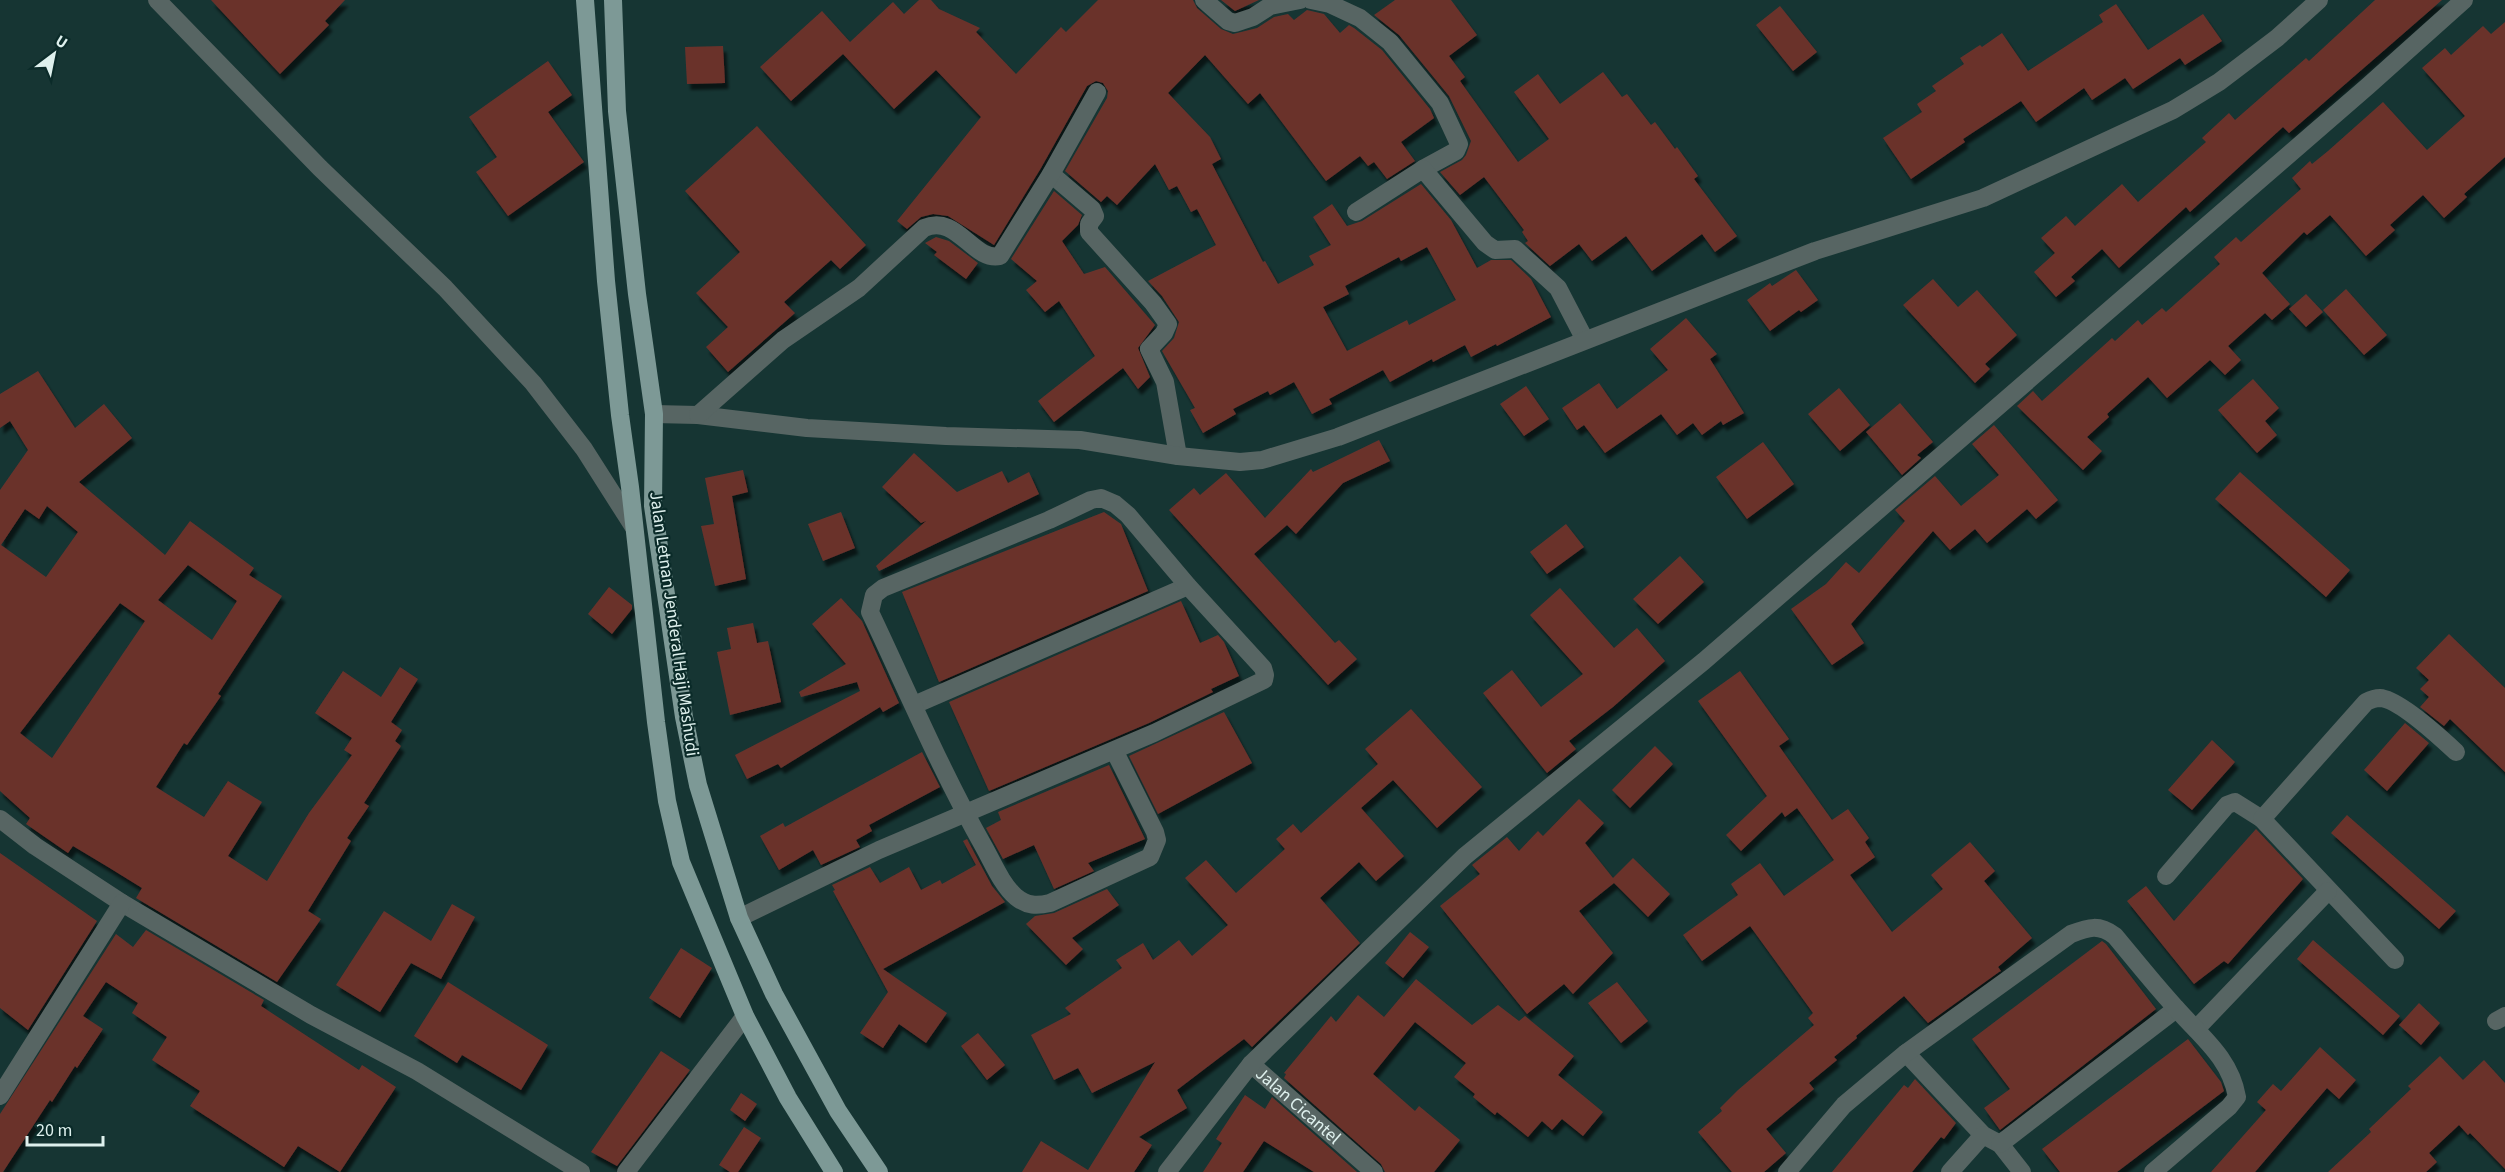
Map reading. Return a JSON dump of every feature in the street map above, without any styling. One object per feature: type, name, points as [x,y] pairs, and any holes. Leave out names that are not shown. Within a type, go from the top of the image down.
[{"type":"main road","name":"Jalan Letnan Jenderal Haji Mashudi","points":[[585,0],[606,281],[656,722],[670,811],[681,862],[745,1016],[788,1098],[834,1172]]},
{"type":"main road","name":"Jalan Letnan Jenderal Haji Mashudi","points":[[613,0],[617,111],[637,294],[654,414],[653,506],[684,717],[698,785],[740,918],[774,994],[838,1111],[879,1172]]},
{"type":"street","points":[[157,0],[320,168],[445,288],[533,383],[584,449],[633,526]]},
{"type":"street","points":[[1204,0],[1228,21],[1235,23],[1253,17],[1270,6],[1300,0]]},
{"type":"street","points":[[1311,0],[1330,4],[1360,18],[1390,42],[1440,103],[1459,144],[1456,151],[1423,169],[1356,212]]},
{"type":"street","points":[[654,414],[698,415],[818,429],[1080,440],[1178,456],[1240,462],[1262,460],[1338,437],[1815,251],[1983,198],[2174,110],[2219,82],[2277,38],[2319,0]]},
{"type":"street","points":[[1167,1172],[1251,1064],[1465,856],[1704,661],[2368,86],[2463,0]]},
{"type":"street","points":[[698,415],[783,340],[859,288],[924,228],[932,225],[945,225],[989,256],[1000,256],[1051,174],[1097,92]]},
{"type":"street","points":[[1423,169],[1485,243],[1495,250],[1515,249],[1558,288],[1585,340]]},
{"type":"street","points":[[1051,174],[1092,209],[1095,216],[1089,224],[1089,232],[1153,303],[1168,324],[1164,333],[1149,348],[1165,382],[1178,456]]},
{"type":"street","points":[[740,918],[879,850],[965,813],[1114,750],[1264,680],[1263,668],[1188,586],[1128,515],[1115,504],[1101,498],[1091,500],[1049,520],[883,588],[874,596],[870,612],[965,813],[1014,895],[1026,903],[1037,906],[1050,903],[1150,856],[1157,840],[1155,832],[1114,750]]},
{"type":"street","points":[[914,705],[1188,586]]},
{"type":"street","points":[[2262,819],[2366,702],[2379,698],[2389,701],[2431,729],[2456,752]]},
{"type":"street","points":[[2166,876],[2227,805],[2235,802],[2262,819],[2395,960]]},
{"type":"street","points":[[0,819],[35,846],[122,903],[311,1015],[417,1071],[581,1172]]},
{"type":"street","points":[[2196,1029],[2328,891]]},
{"type":"street","points":[[0,1096],[122,903]]},
{"type":"street","points":[[1786,1172],[1844,1105],[1906,1053],[2071,934],[2095,926],[2115,936],[2176,1009],[2217,1051],[2234,1081],[2237,1096],[2229,1107],[2153,1172]]},
{"type":"street","points":[[2000,1144],[2176,1009]]},
{"type":"street","points":[[626,1172],[745,1016]]},
{"type":"street","points":[[1906,1053],[1983,1135],[2000,1144],[2022,1172]]},
{"type":"street","name":"Jalan Cicantel","points":[[1251,1064],[1374,1172]]},
{"type":"street","points":[[1950,1172],[1983,1135]]},
{"type":"building","points":[[211,0],[345,0],[325,21],[329,25],[280,74]]},
{"type":"building","points":[[919,0],[931,0],[939,9],[980,28],[976,32],[1016,74],[1061,27],[1066,32],[1098,0],[1193,0],[1197,8],[1221,29],[1233,34],[1257,28],[1274,17],[1288,14],[1294,20],[1307,10],[1324,14],[1340,33],[1349,25],[1382,50],[1430,109],[1434,118],[1401,142],[1415,161],[1387,179],[1374,162],[1368,166],[1360,156],[1326,181],[1260,93],[1248,104],[1205,55],[1168,93],[1210,137],[1221,159],[1212,164],[1263,262],[1265,261],[1278,284],[1314,265],[1309,256],[1331,245],[1313,217],[1332,204],[1347,226],[1362,221],[1421,184],[1451,220],[1477,268],[1491,260],[1511,260],[1531,279],[1551,317],[1471,357],[1465,345],[1433,362],[1432,359],[1390,382],[1383,370],[1329,399],[1332,404],[1312,414],[1294,382],[1270,395],[1268,391],[1233,409],[1236,414],[1203,433],[1190,410],[1195,408],[1162,351],[1174,338],[1179,322],[1162,296],[1148,281],[1216,245],[1197,209],[1191,212],[1177,186],[1169,190],[1155,164],[1117,205],[1107,196],[1101,202],[1065,171],[1107,98],[1108,91],[1103,83],[1096,81],[1087,86],[994,245],[948,216],[933,214],[921,217],[907,229],[897,221],[981,117],[936,70],[894,109],[843,54],[791,101],[760,67],[822,11],[850,42],[893,2],[904,14]],"holes":[[[1427,247],[1456,300],[1409,325],[1407,320],[1347,351],[1323,307],[1349,294],[1345,286],[1399,257],[1401,261]]]},
{"type":"building","points":[[1221,0],[1259,0],[1235,11]]},
{"type":"building","points":[[1395,0],[1451,0],[1477,35],[1449,56],[1465,77],[1460,81],[1518,162],[1549,139],[1514,92],[1538,74],[1560,104],[1603,72],[1622,97],[1627,94],[1651,125],[1655,122],[1675,149],[1677,147],[1698,176],[1694,179],[1737,236],[1715,252],[1702,234],[1652,271],[1626,236],[1592,261],[1579,244],[1550,266],[1525,243],[1528,241],[1522,232],[1524,230],[1484,177],[1460,195],[1440,172],[1462,160],[1471,141],[1449,96],[1399,35],[1374,15]]},
{"type":"building","points":[[2375,0],[2442,0],[2289,133],[2283,127],[2190,212],[2186,207],[2119,268],[2102,249],[2071,277],[2075,281],[2056,297],[2034,272],[2055,253],[2041,238],[2066,216],[2075,226],[2122,184],[2138,202],[2206,142],[2202,138],[2229,113],[2235,120],[2306,58],[2309,61]]},
{"type":"building","points":[[2116,4],[2148,50],[2203,14],[2222,41],[2185,65],[2180,58],[2133,89],[2125,78],[2092,100],[2084,88],[2036,122],[2021,101],[1963,139],[1965,142],[1911,179],[1883,138],[1922,112],[1917,104],[1936,91],[1932,86],[1964,64],[1960,58],[1980,45],[1982,47],[2002,33],[2028,71],[2103,22],[2099,15]]},
{"type":"building","points":[[1780,6],[1817,52],[1793,71],[1756,25]]},
{"type":"building","points":[[2505,22],[2505,157],[2464,194],[2467,197],[2444,218],[2423,195],[2390,225],[2395,230],[2366,256],[2330,215],[2307,235],[2304,232],[2262,273],[2290,304],[2272,320],[2265,313],[2228,346],[2241,360],[2225,375],[2210,360],[2167,398],[2148,377],[2107,414],[2109,417],[2087,437],[2102,451],[2083,470],[2017,406],[2033,391],[2042,401],[2112,338],[2115,341],[2138,320],[2142,325],[2162,308],[2166,312],[2220,264],[2214,257],[2236,237],[2241,242],[2301,189],[2292,178],[2310,161],[2312,164],[2328,151],[2383,102],[2427,150],[2465,116],[2422,68],[2445,48],[2451,55],[2483,26],[2491,34]]},
{"type":"building","points":[[723,46],[725,83],[687,84],[685,47]]},
{"type":"building","points":[[548,61],[572,95],[548,112],[584,162],[508,216],[476,172],[497,157],[469,117]]},
{"type":"building","points":[[757,126],[866,245],[840,269],[831,260],[784,302],[795,313],[728,372],[706,347],[728,327],[696,293],[740,252],[685,191]]},
{"type":"building","points":[[1054,191],[1082,215],[1078,225],[1062,241],[1084,274],[1105,267],[1155,325],[1138,348],[1150,377],[1138,389],[1123,368],[1054,422],[1038,401],[1095,356],[1059,301],[1045,312],[1026,290],[1037,281],[1011,259]]},
{"type":"building","points":[[936,237],[949,241],[978,263],[966,279],[934,255],[937,252],[925,243]]},
{"type":"building","points":[[1796,270],[1818,300],[1801,312],[1799,310],[1770,331],[1747,300],[1770,283],[1772,286]]},
{"type":"building","points":[[1933,279],[1958,307],[1977,290],[2017,335],[1985,364],[1990,369],[1975,383],[1903,305]]},
{"type":"building","points":[[2346,289],[2387,335],[2364,355],[2323,310]]},
{"type":"building","points":[[2306,294],[2323,312],[2306,327],[2289,309]]},
{"type":"building","points":[[1686,318],[1717,354],[1710,359],[1744,413],[1723,425],[1721,421],[1702,435],[1693,423],[1677,435],[1661,414],[1605,453],[1584,425],[1577,430],[1562,408],[1599,383],[1617,409],[1668,370],[1650,349]]},
{"type":"building","points":[[38,371],[75,428],[104,404],[132,438],[79,482],[165,555],[190,521],[254,568],[249,575],[282,596],[218,694],[221,696],[187,745],[184,743],[156,787],[204,817],[228,781],[262,802],[228,856],[267,881],[309,813],[352,755],[344,750],[352,738],[315,713],[343,671],[381,697],[400,667],[418,679],[391,722],[402,730],[395,741],[401,746],[364,803],[369,806],[347,838],[351,841],[308,911],[321,919],[277,982],[136,898],[142,888],[108,867],[73,846],[68,853],[26,824],[30,818],[0,791],[0,490],[28,450],[10,421],[0,428],[0,394]],"holes":[[[47,506],[78,532],[46,577],[1,545],[25,509],[39,519]],[[188,565],[237,601],[212,640],[158,600]],[[120,603],[145,621],[52,758],[20,733]]]},
{"type":"building","points":[[2253,379],[2279,408],[2265,421],[2277,435],[2257,453],[2218,410]]},
{"type":"building","points":[[1526,386],[1549,419],[1524,436],[1500,404]]},
{"type":"building","points":[[1839,388],[1870,425],[1840,451],[1808,414]]},
{"type":"building","points":[[1900,403],[1933,442],[1917,455],[1921,458],[1902,475],[1866,432]]},
{"type":"building","points":[[1994,425],[2058,500],[2036,519],[2027,509],[1987,543],[1975,529],[1950,550],[1933,531],[1851,624],[1864,643],[1832,665],[1791,609],[1826,584],[1846,562],[1859,573],[1905,521],[1895,510],[1935,476],[1961,506],[1999,475],[1972,444]]},
{"type":"building","points":[[1379,440],[1390,461],[1343,483],[1296,534],[1287,525],[1254,554],[1335,643],[1339,640],[1357,659],[1328,685],[1169,510],[1194,488],[1200,495],[1226,473],[1265,518],[1311,469],[1313,472]]},
{"type":"building","points":[[1763,442],[1794,484],[1747,519],[1716,477]]},
{"type":"building","points":[[914,453],[957,492],[1002,471],[1008,483],[1029,472],[1039,494],[879,571],[876,566],[926,521],[921,523],[882,487]]},
{"type":"building","points":[[743,470],[748,492],[732,496],[746,579],[715,586],[701,526],[714,524],[705,478]]},
{"type":"building","points":[[2240,472],[2350,570],[2326,597],[2215,499]]},
{"type":"building","points":[[841,512],[855,548],[823,561],[808,524]]},
{"type":"building","points":[[1104,512],[1121,524],[1148,591],[939,682],[902,592]]},
{"type":"building","points":[[1566,524],[1584,547],[1547,574],[1530,552]]},
{"type":"building","points":[[1680,556],[1704,582],[1658,624],[1633,599]]},
{"type":"building","points":[[609,587],[632,605],[632,609],[612,634],[588,614]]},
{"type":"building","points":[[1560,588],[1614,648],[1637,628],[1665,661],[1613,707],[1569,741],[1576,749],[1547,773],[1483,693],[1512,670],[1541,707],[1583,674],[1530,615]]},
{"type":"building","points":[[841,598],[862,621],[899,703],[883,712],[880,707],[781,768],[778,764],[747,779],[735,755],[860,691],[857,682],[801,697],[799,692],[846,664],[812,624]]},
{"type":"building","points":[[1181,601],[1200,643],[1218,635],[1224,642],[1239,676],[1211,689],[1213,692],[1149,723],[989,791],[949,702]]},
{"type":"building","points":[[753,623],[757,643],[768,641],[781,702],[730,715],[717,652],[731,649],[727,628]]},
{"type":"building","points":[[2449,634],[2505,688],[2505,772],[2450,719],[2444,726],[2420,707],[2429,697],[2420,689],[2429,680],[2416,668]]},
{"type":"building","points":[[1740,671],[1789,739],[1779,746],[1832,820],[1848,809],[1869,838],[1865,842],[1875,857],[1850,875],[1892,932],[1943,889],[1931,875],[1970,842],[1995,871],[1984,881],[2032,938],[1998,967],[2001,971],[1928,1023],[1904,996],[1856,1036],[1857,1038],[1834,1057],[1837,1060],[1809,1083],[1814,1089],[1766,1129],[1786,1153],[1764,1172],[1732,1172],[1698,1132],[1722,1111],[1720,1108],[1738,1090],[1814,1025],[1808,1018],[1813,1013],[1750,926],[1702,961],[1683,935],[1738,895],[1731,884],[1760,863],[1784,896],[1834,860],[1797,808],[1785,817],[1782,812],[1741,851],[1726,835],[1767,796],[1698,701]]},
{"type":"building","points":[[1411,709],[1482,787],[1437,828],[1393,780],[1361,808],[1404,856],[1376,881],[1359,862],[1320,898],[1360,943],[1252,1047],[1244,1039],[1177,1090],[1187,1108],[1139,1137],[1152,1145],[1134,1172],[1022,1172],[1041,1141],[1088,1170],[1155,1062],[1092,1093],[1078,1068],[1054,1080],[1031,1035],[1071,1014],[1065,1008],[1122,968],[1116,960],[1143,943],[1153,960],[1179,940],[1192,956],[1228,925],[1185,878],[1206,860],[1236,893],[1285,849],[1276,839],[1293,824],[1301,833],[1378,764],[1365,749]]},
{"type":"building","points":[[1224,712],[1252,763],[1158,814],[1129,756]]},
{"type":"building","points":[[2405,723],[2429,743],[2387,791],[2364,770]]},
{"type":"building","points":[[2212,740],[2235,762],[2192,810],[2168,790]]},
{"type":"building","points":[[1655,746],[1673,764],[1630,808],[1612,790]]},
{"type":"building","points":[[922,752],[940,787],[869,825],[872,831],[856,840],[860,847],[821,865],[813,850],[779,870],[760,836],[783,823],[785,827]]},
{"type":"building","points":[[1109,765],[1145,839],[1088,863],[1094,871],[1054,889],[1034,845],[1003,859],[986,828],[1001,820],[998,812]]},
{"type":"building","points":[[1579,799],[1604,823],[1585,843],[1613,878],[1633,858],[1670,894],[1648,917],[1614,883],[1579,911],[1613,953],[1573,994],[1564,984],[1527,1014],[1440,906],[1480,874],[1472,865],[1507,837],[1519,851],[1538,831],[1543,836]]},
{"type":"building","points":[[2347,815],[2456,911],[2439,929],[2331,833]]},
{"type":"building","points":[[2256,829],[2303,879],[2228,964],[2224,961],[2194,984],[2127,901],[2146,886],[2174,921]]},
{"type":"building","points":[[967,839],[992,886],[1005,902],[883,969],[947,1013],[926,1043],[899,1024],[883,1048],[860,1033],[888,992],[833,891],[835,890],[832,885],[870,867],[880,883],[909,867],[921,890],[940,880],[942,884],[976,865],[963,841]]},
{"type":"building","points":[[0,853],[97,921],[28,1030],[0,1008]]},
{"type":"building","points":[[1107,889],[1119,905],[1072,938],[1083,949],[1066,965],[1026,924],[1035,916],[1054,913]]},
{"type":"building","points":[[452,904],[475,917],[441,979],[411,963],[380,1012],[336,985],[384,911],[431,941]]},
{"type":"building","points":[[146,930],[264,1000],[261,1006],[359,1070],[362,1065],[396,1087],[340,1172],[298,1146],[284,1167],[190,1106],[200,1091],[152,1060],[167,1037],[132,1013],[138,1003],[106,982],[83,1016],[103,1029],[52,1102],[50,1100],[3,1172],[0,1172],[0,1114],[116,934],[133,947]]},
{"type":"building","points":[[1410,932],[1429,947],[1403,978],[1385,963]]},
{"type":"building","points":[[2313,940],[2400,1016],[2383,1035],[2297,959]]},
{"type":"building","points":[[2102,941],[2156,1009],[2000,1130],[1984,1108],[2010,1089],[1972,1039]]},
{"type":"building","points":[[681,948],[712,968],[680,1018],[649,998]]},
{"type":"building","points":[[1416,979],[1472,1025],[1498,1005],[1519,1021],[1525,1016],[1574,1056],[1558,1075],[1603,1112],[1583,1136],[1562,1119],[1552,1130],[1542,1121],[1528,1137],[1497,1112],[1495,1115],[1473,1097],[1475,1094],[1454,1077],[1466,1063],[1415,1022],[1373,1074],[1415,1111],[1419,1106],[1460,1140],[1434,1172],[1385,1172],[1381,1164],[1284,1078],[1286,1074],[1284,1073],[1331,1016],[1336,1022],[1358,995],[1384,1017]]},
{"type":"building","points":[[448,982],[548,1045],[521,1090],[462,1055],[457,1063],[414,1036]]},
{"type":"building","points":[[1617,982],[1648,1021],[1621,1043],[1588,1003]]},
{"type":"building","points":[[2419,1003],[2440,1023],[2421,1045],[2399,1025]]},
{"type":"building","points":[[978,1033],[1005,1065],[987,1080],[961,1046]]},
{"type":"building","points":[[2188,1039],[2221,1082],[2224,1091],[2117,1172],[2060,1172],[2042,1149]]},
{"type":"building","points":[[2320,1047],[2356,1080],[2339,1099],[2327,1088],[2255,1172],[2211,1172],[2266,1110],[2257,1102],[2273,1084],[2281,1091]]},
{"type":"building","points":[[661,1051],[690,1070],[617,1166],[591,1152]]},
{"type":"building","points":[[2440,1056],[2463,1080],[2484,1060],[2505,1083],[2505,1169],[2470,1133],[2468,1135],[2459,1125],[2429,1153],[2437,1162],[2426,1172],[2328,1172],[2371,1132],[2369,1129],[2411,1089],[2408,1086]]},
{"type":"building","points":[[1915,1079],[1956,1123],[1944,1139],[1941,1137],[1912,1172],[1832,1172],[1904,1085],[1908,1088]]},
{"type":"building","points":[[741,1093],[757,1104],[745,1121],[730,1110]]},
{"type":"building","points":[[1245,1095],[1265,1109],[1272,1097],[1357,1172],[1314,1172],[1264,1141],[1243,1172],[1203,1172],[1222,1143],[1216,1139]]},
{"type":"building","points":[[744,1127],[761,1138],[738,1172],[730,1172],[719,1165]]}]
